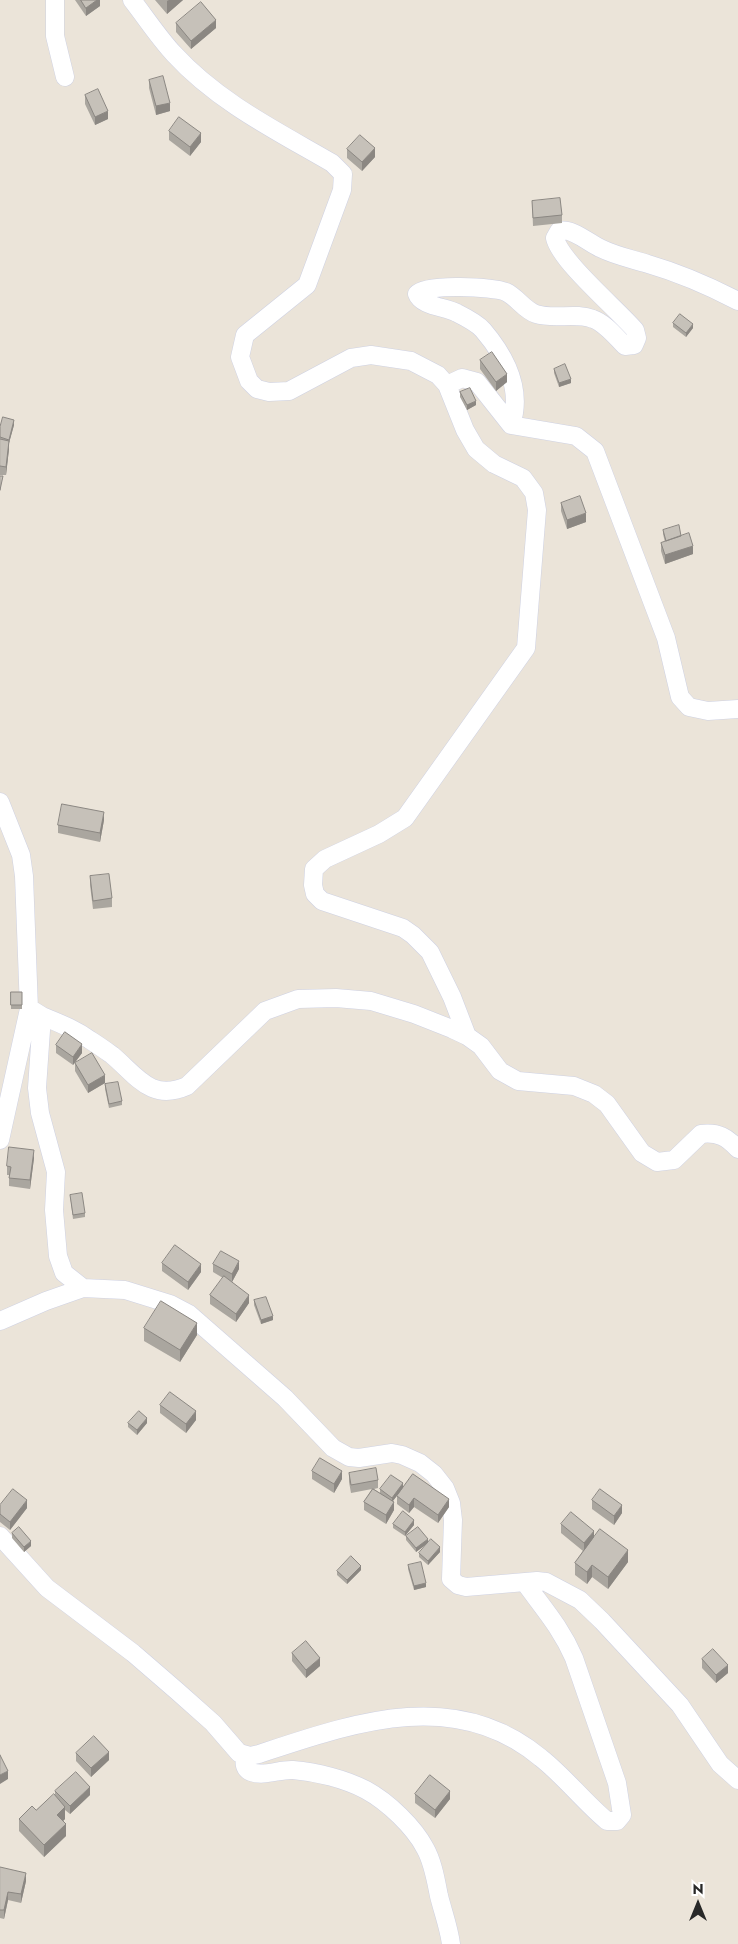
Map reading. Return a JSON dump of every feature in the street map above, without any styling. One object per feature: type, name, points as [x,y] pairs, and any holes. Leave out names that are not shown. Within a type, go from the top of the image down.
[{"type":"street","points":[[55,0],[55,36],[66,77]]},
{"type":"street","points":[[132,0],[174,54],[198,77],[236,106],[332,162],[343,174],[342,190],[307,285],[245,334],[240,357],[249,381],[257,389],[269,392],[289,391],[352,358],[371,355],[410,361],[438,375],[447,385],[465,430],[476,449],[494,464],[522,478],[534,493],[537,510],[526,648],[405,818],[379,834],[325,858],[314,869],[314,894],[322,901],[403,928],[430,952],[452,997],[467,1036]]},
{"type":"street","points":[[511,424],[516,394],[510,372],[502,358],[482,329],[455,312],[420,299],[416,294],[420,290],[430,287],[445,287],[502,291],[508,293],[535,314],[592,318],[603,325],[625,346],[634,345],[637,338],[635,330],[559,248],[555,238],[559,231],[563,230],[575,234],[614,255],[679,275],[738,301]]},
{"type":"street","points":[[447,385],[462,378],[477,382],[511,424],[576,436],[595,451],[666,638],[680,697],[689,707],[708,711],[738,709]]},
{"type":"street","points":[[0,802],[21,855],[24,876],[35,1012],[36,1088],[40,1113],[56,1172],[54,1210],[58,1256],[64,1273],[83,1288]]},
{"type":"street","points":[[35,1012],[88,1038],[112,1055],[137,1079],[149,1087],[174,1092],[187,1086],[265,1010],[298,999],[336,998],[371,1001],[414,1014],[467,1036],[481,1046],[500,1071],[508,1077],[518,1081],[574,1086],[594,1094],[606,1104],[642,1153],[657,1162],[674,1160],[701,1134],[722,1136],[730,1140],[738,1149]]},
{"type":"street","points":[[0,1140],[35,1012]]},
{"type":"street","points":[[0,1321],[46,1301],[83,1288],[125,1290],[170,1304],[189,1314],[285,1398],[324,1441],[340,1453],[359,1458],[392,1453],[402,1455],[420,1463],[434,1474],[445,1488],[451,1503],[453,1520],[451,1579],[458,1586],[466,1587],[538,1581],[555,1586],[580,1600],[680,1705],[720,1764],[738,1780]]},
{"type":"street","points":[[0,1536],[47,1588],[155,1672],[213,1723],[232,1748],[245,1756],[259,1754],[359,1724],[394,1717],[430,1715],[459,1718],[486,1726],[527,1748],[540,1757],[607,1821],[617,1822],[622,1815],[616,1783],[574,1658],[554,1620],[525,1582]]},
{"type":"street","points":[[245,1756],[244,1763],[251,1772],[292,1770],[326,1777],[366,1790],[392,1808],[426,1849],[451,1944]]},
{"type":"building","points":[[81,0],[97,0],[86,8]]},
{"type":"building","points":[[201,2],[216,20],[191,41],[176,23]]},
{"type":"building","points":[[163,76],[170,103],[156,106],[149,80]]},
{"type":"building","points":[[98,89],[108,111],[95,117],[85,95]]},
{"type":"building","points":[[179,117],[201,133],[190,147],[169,131]]},
{"type":"building","points":[[360,135],[375,148],[362,162],[347,149]]},
{"type":"building","points":[[560,198],[562,215],[533,218],[532,201]]},
{"type":"building","points":[[680,314],[693,324],[686,333],[673,323]]},
{"type":"building","points":[[492,352],[507,374],[496,382],[480,360]]},
{"type":"building","points":[[565,364],[571,379],[559,383],[554,369]]},
{"type":"building","points":[[470,388],[476,401],[467,405],[460,392]]},
{"type":"building","points":[[3,417],[14,420],[9,440],[0,437]]},
{"type":"building","points":[[0,439],[9,441],[6,467],[0,466]]},
{"type":"building","points":[[0,476],[3,476],[0,490]]},
{"type":"building","points":[[580,496],[586,513],[567,520],[561,503]]},
{"type":"building","points":[[679,525],[681,536],[666,541],[663,530]]},
{"type":"building","points":[[689,533],[693,546],[665,555],[661,543]]},
{"type":"building","points":[[62,804],[104,812],[100,833],[58,825]]},
{"type":"building","points":[[109,874],[112,898],[93,901],[90,876]]},
{"type":"building","points":[[11,992],[22,992],[22,1005],[11,1005]]},
{"type":"building","points":[[65,1032],[82,1044],[73,1057],[56,1045]]},
{"type":"building","points":[[92,1053],[105,1075],[88,1085],[75,1063]]},
{"type":"building","points":[[118,1082],[122,1101],[109,1104],[105,1084]]},
{"type":"building","points":[[9,1147],[34,1150],[30,1180],[9,1178],[11,1167],[7,1166]]},
{"type":"building","points":[[82,1193],[85,1213],[73,1215],[70,1195]]},
{"type":"building","points":[[175,1245],[201,1264],[188,1282],[162,1263]]},
{"type":"building","points":[[221,1251],[239,1261],[232,1274],[213,1264]]},
{"type":"building","points":[[224,1276],[249,1295],[236,1314],[210,1295]]},
{"type":"building","points":[[266,1297],[273,1316],[261,1320],[254,1300]]},
{"type":"building","points":[[161,1301],[197,1323],[180,1350],[144,1328]]},
{"type":"building","points":[[170,1392],[196,1411],[186,1424],[160,1405]]},
{"type":"building","points":[[139,1411],[147,1418],[137,1430],[128,1423]]},
{"type":"building","points":[[320,1458],[342,1471],[334,1484],[312,1471]]},
{"type":"building","points":[[376,1468],[378,1480],[351,1485],[349,1473]]},
{"type":"building","points":[[413,1474],[449,1499],[438,1515],[414,1498],[409,1505],[397,1496]]},
{"type":"building","points":[[391,1475],[403,1483],[392,1498],[380,1489]]},
{"type":"building","points":[[13,1489],[27,1500],[10,1522],[0,1514],[0,1505]]},
{"type":"building","points":[[373,1489],[394,1502],[386,1515],[364,1502]]},
{"type":"building","points":[[600,1489],[622,1505],[614,1516],[592,1500]]},
{"type":"building","points":[[403,1511],[414,1520],[405,1532],[393,1524]]},
{"type":"building","points":[[571,1512],[594,1531],[584,1543],[561,1524]]},
{"type":"building","points":[[19,1527],[31,1541],[24,1547],[12,1533]]},
{"type":"building","points":[[418,1527],[428,1539],[416,1548],[406,1536]]},
{"type":"building","points":[[600,1529],[628,1550],[608,1577],[592,1565],[587,1572],[575,1563]]},
{"type":"building","points":[[431,1539],[440,1547],[428,1561],[419,1553]]},
{"type":"building","points":[[351,1556],[361,1566],[347,1580],[337,1571]]},
{"type":"building","points":[[421,1562],[426,1583],[414,1586],[408,1565]]},
{"type":"building","points":[[306,1641],[320,1658],[306,1670],[292,1653]]},
{"type":"building","points":[[713,1649],[728,1665],[716,1675],[702,1659]]},
{"type":"building","points":[[94,1736],[109,1752],[91,1768],[76,1753]]},
{"type":"building","points":[[0,1755],[8,1771],[0,1775]]},
{"type":"building","points":[[76,1772],[90,1787],[70,1806],[55,1791]]},
{"type":"building","points":[[430,1775],[450,1791],[435,1810],[415,1794]]},
{"type":"building","points":[[54,1794],[65,1807],[57,1815],[66,1824],[44,1845],[19,1819],[32,1806],[36,1810]]},
{"type":"building","points":[[0,1867],[26,1873],[21,1894],[8,1892],[4,1910],[0,1910]]}]
